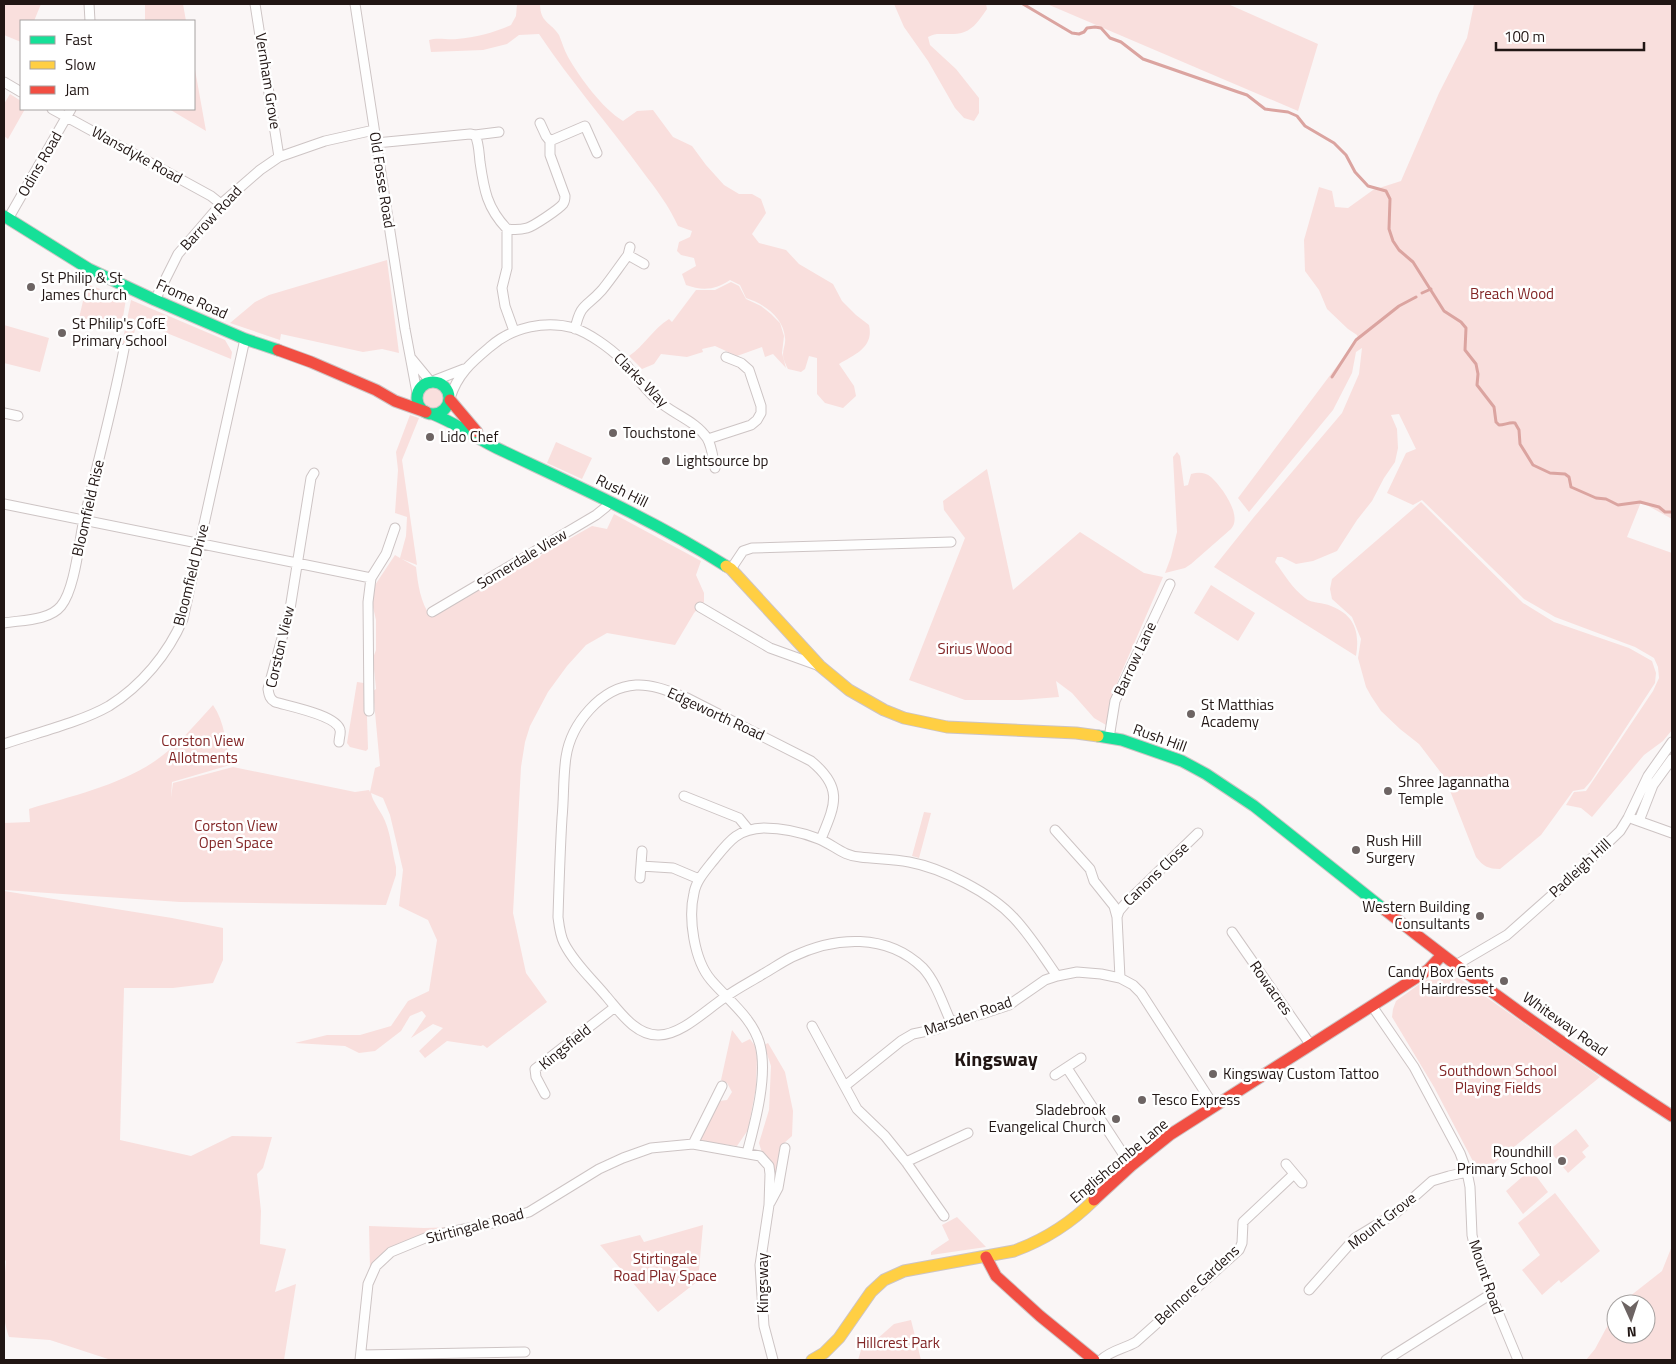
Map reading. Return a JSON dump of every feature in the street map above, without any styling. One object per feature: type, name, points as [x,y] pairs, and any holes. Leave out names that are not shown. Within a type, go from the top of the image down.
[{"type":"street","points":[[89,4],[90,20]]},
{"type":"street","name":"Vernham Grove","points":[[256,4],[279,157]]},
{"type":"street","name":"Old Fosse Road","points":[[355,4],[409,356],[417,395]]},
{"type":"street","points":[[4,82],[20,91]]},
{"type":"street","name":"Wansdyke Road","points":[[56,110],[69,113],[210,196],[220,204]]},
{"type":"street","name":"Odins Road","points":[[6,217],[69,113]]},
{"type":"street","points":[[475,135],[482,177],[490,207],[496,218],[507,229],[518,230],[528,228],[565,202],[565,196],[550,155],[550,141],[540,123]]},
{"type":"street","points":[[550,141],[584,123],[597,153]]},
{"type":"street","name":"Barrow Road","points":[[155,300],[178,254],[220,204],[260,170],[279,157],[325,141],[374,130]]},
{"type":"street","points":[[376,143],[499,132]]},
{"type":"street","name":"Frome Road","points":[[6,217],[89,269],[155,300],[245,339],[310,362],[376,390],[395,401],[429,413]]},
{"type":"street","points":[[507,229],[506,268],[502,288],[505,306],[514,331]]},
{"type":"street","points":[[575,329],[582,308],[600,293],[629,251],[644,264]]},
{"type":"street","name":"Clarks Way","points":[[450,399],[454,386],[464,369],[494,343],[514,331],[528,327],[547,326],[575,329],[608,347],[656,399],[667,408],[686,418],[699,429],[708,440],[715,468]]},
{"type":"street","name":"Bloomfield Drive","points":[[4,744],[87,716],[109,706],[144,677],[167,649],[180,626],[245,339]]},
{"type":"street","name":"Bloomfield Rise","points":[[4,623],[51,614],[60,607],[69,594],[84,520],[124,349]]},
{"type":"street","points":[[409,356],[432,381],[443,384],[449,393],[450,399],[446,409],[442,412],[429,413],[419,406],[417,395],[422,385],[432,381]]},
{"type":"street","points":[[708,440],[750,425],[757,420],[761,413],[761,406],[748,370],[741,363],[726,357]]},
{"type":"street","name":"Clarks Way","points":[[432,381],[464,369]]},
{"type":"street","name":"Frome Road","points":[[376,390],[399,396],[417,395]]},
{"type":"street","name":"Rush Hill","points":[[450,399],[478,433],[496,448]]},
{"type":"street","points":[[4,413],[18,416]]},
{"type":"street","name":"Rush Hill","points":[[429,413],[448,420],[496,448],[683,538],[731,569],[820,666],[838,682],[866,701],[904,718],[947,727],[1076,733],[1109,738],[1153,750],[1182,761],[1231,789],[1442,956]]},
{"type":"street","name":"Corston View","points":[[314,473],[310,486],[290,609],[268,689],[270,699],[275,702],[328,718],[337,724],[341,730],[339,742]]},
{"type":"street","name":"Somerdale View","points":[[432,612],[596,515],[606,507],[609,501]]},
{"type":"street","points":[[4,504],[371,578]]},
{"type":"street","points":[[369,711],[368,602],[371,578],[386,554],[396,528]]},
{"type":"street","points":[[731,569],[743,551],[752,548],[951,542]]},
{"type":"street","name":"Barrow Lane","points":[[1109,738],[1115,701],[1170,584]]},
{"type":"street","name":"Rush Hill","points":[[700,607],[770,648],[820,666]]},
{"type":"street","name":"Edgeworth Road","points":[[615,1007],[578,963],[564,943],[558,917],[566,756],[575,729],[586,713],[609,694],[624,687],[636,685],[667,690],[687,698],[811,761],[822,770],[833,790],[833,811],[820,839]]},
{"type":"street","name":"Padleigh Hill","points":[[1456,965],[1507,934],[1620,831],[1648,776],[1672,742]]},
{"type":"street","points":[[1639,821],[1653,785],[1672,759]]},
{"type":"street","points":[[684,796],[739,818],[748,829]]},
{"type":"street","points":[[1628,818],[1672,833]]},
{"type":"street","points":[[747,1153],[756,1118],[762,1073],[763,1062],[760,1044],[736,1005],[710,978],[701,964],[692,929],[691,914],[694,892],[699,879],[729,842],[738,834],[748,829],[778,828],[791,830],[820,839],[844,854],[855,857],[904,861],[944,873],[970,886],[1013,916],[1057,976]]},
{"type":"street","name":"Canons Close","points":[[1055,830],[1090,869],[1094,881],[1114,906],[1118,917]]},
{"type":"street","name":"Canons Close","points":[[1120,978],[1119,911],[1198,833]]},
{"type":"street","points":[[640,878],[642,850]]},
{"type":"street","points":[[641,866],[673,868],[699,879]]},
{"type":"street","name":"Rowacres","points":[[1232,932],[1310,1044]]},
{"type":"street","points":[[615,1007],[645,1034],[669,1034],[681,1028],[726,996],[792,957],[829,944],[872,941],[902,953],[924,969],[931,979],[950,1022]]},
{"type":"street","name":"Whiteway Road","points":[[1442,956],[1621,1083],[1672,1116]]},
{"type":"street","name":"Englishcombe Lane","points":[[812,1360],[824,1353],[839,1338],[871,1292],[884,1280],[904,1271],[1014,1251],[1046,1238],[1079,1215],[1131,1166],[1171,1134],[1428,970],[1442,956]]},
{"type":"street","name":"Marsden Road","points":[[845,1086],[901,1041],[913,1034],[937,1029],[950,1022],[982,1014],[1009,1004],[1046,980],[1077,972],[1120,978],[1133,985],[1142,993],[1214,1106]]},
{"type":"street","name":"Mount Road","points":[[1372,1006],[1414,1067],[1460,1153],[1470,1186],[1472,1235],[1491,1294],[1518,1360]]},
{"type":"street","name":"Kingsfield","points":[[545,1094],[536,1077],[535,1069],[615,1007]]},
{"type":"street","points":[[812,1026],[856,1109],[885,1136],[944,1216]]},
{"type":"street","points":[[1055,1075],[1081,1058]]},
{"type":"street","points":[[1067,1068],[1131,1166]]},
{"type":"street","points":[[693,1144],[722,1086]]},
{"type":"street","points":[[906,1162],[968,1133]]},
{"type":"street","name":"Stirtingale Road","points":[[360,1358],[368,1284],[376,1266],[392,1252],[430,1236],[507,1219],[529,1212],[599,1169],[622,1158],[651,1148],[693,1144],[747,1153],[760,1156],[764,1160]]},
{"type":"street","name":"Kingsway","points":[[769,1205],[778,1188],[785,1148]]},
{"type":"street","name":"Kingsway","points":[[764,1160],[769,1166],[770,1174],[769,1205],[760,1265],[764,1326],[773,1360]]},
{"type":"street","points":[[1286,1164],[1302,1183]]},
{"type":"street","name":"Mount Grove","points":[[1309,1290],[1364,1231],[1396,1212],[1432,1182],[1467,1172]]},
{"type":"street","name":"Belmore Gardens","points":[[1100,1360],[1116,1349],[1136,1342],[1239,1250],[1242,1243],[1242,1222],[1294,1174]]},
{"type":"street","points":[[986,1257],[996,1276],[1040,1316],[1094,1360]]},
{"type":"street","points":[[1386,1360],[1491,1294]]},
{"type":"street","points":[[360,1358],[525,1352]]},
{"type":"green space","points":[[4,4],[41,4],[34,20],[20,20],[20,42],[4,35]]},
{"type":"green space","points":[[145,4],[183,4],[186,20],[145,20]]},
{"type":"green space","points":[[517,4],[540,4],[540,10],[544,19],[559,35],[567,54],[579,74],[592,92],[615,115],[623,121],[637,111],[653,110],[673,137],[692,146],[724,185],[739,194],[752,194],[761,199],[766,213],[752,234],[759,243],[786,250],[799,264],[833,284],[842,301],[869,325],[870,333],[866,344],[857,353],[839,364],[854,386],[856,396],[843,408],[825,403],[817,394],[817,358],[809,356],[805,369],[801,372],[788,369],[783,356],[785,340],[781,324],[766,308],[746,298],[740,285],[730,280],[714,288],[698,288],[686,285],[682,274],[696,266],[694,258],[681,255],[677,251],[679,242],[690,237],[692,231],[678,226],[657,191],[539,34],[519,35],[507,44],[483,50],[431,52],[429,40],[471,37],[511,25],[516,16]]},
{"type":"green space","points":[[894,4],[986,4],[987,9],[983,15],[967,31],[955,34],[935,34],[928,37],[930,45],[956,69],[979,98],[979,113],[974,121],[964,118],[955,108],[928,61],[904,27]]},
{"type":"green space","points":[[1047,4],[1228,4],[1318,44],[1298,111]]},
{"type":"green space","name":"Breach Wood","points":[[1474,4],[1672,4],[1672,519],[1641,502],[1627,537],[1672,553],[1672,730],[1663,741],[1644,755],[1592,817],[1581,808],[1566,805],[1574,792],[1586,791],[1653,691],[1659,678],[1658,667],[1654,658],[1635,647],[1555,617],[1524,599],[1422,500],[1413,505],[1387,493],[1406,453],[1416,449],[1399,414],[1391,415],[1397,429],[1398,448],[1395,462],[1372,501],[1337,551],[1313,561],[1296,564],[1282,557],[1277,557],[1275,562],[1292,586],[1305,598],[1328,605],[1346,614],[1356,632],[1356,656],[1214,567],[1342,413],[1359,374],[1362,348],[1356,352],[1352,373],[1333,410],[1249,512],[1238,498],[1358,338],[1357,335],[1327,309],[1319,290],[1305,271],[1304,240],[1319,187],[1332,191],[1335,207],[1348,208],[1373,190],[1401,181],[1439,93],[1467,38]]},
{"type":"green space","points":[[195,70],[206,131],[171,110],[195,110]]},
{"type":"green space","points":[[10,94],[20,100],[20,110],[24,110],[8,139],[4,136],[4,104]]},
{"type":"green space","points":[[387,260],[399,353],[382,349],[363,352],[281,334],[280,340],[230,323],[255,302],[269,295]]},
{"type":"green space","points":[[731,282],[739,286],[746,299],[761,306],[780,323],[784,336],[782,353],[786,368],[773,354],[765,357],[762,347],[737,356],[715,346],[702,349],[703,352],[687,357],[661,354],[654,364],[642,369],[629,356],[663,323],[669,319],[672,322],[696,290],[715,290]]},
{"type":"green space","points":[[87,284],[126,299],[121,329],[79,318]]},
{"type":"green space","points":[[131,300],[225,340],[232,352],[231,359],[137,321],[131,346],[122,344]]},
{"type":"green space","points":[[4,325],[49,338],[40,372],[4,363]]},
{"type":"green space","points":[[432,386],[440,389],[443,397],[440,405],[432,408],[424,405],[421,397],[424,389]]},
{"type":"green space","points":[[410,415],[419,418],[402,460],[417,565],[402,559],[416,567],[422,599],[431,617],[592,526],[607,529],[614,514],[701,561],[696,575],[704,593],[704,602],[694,613],[675,645],[607,633],[586,645],[567,666],[548,692],[530,726],[521,767],[513,913],[526,973],[547,1002],[487,1048],[483,1045],[447,1041],[425,1058],[419,1051],[443,1028],[433,1024],[411,1038],[426,1016],[422,1011],[410,1016],[401,1031],[375,1051],[359,1053],[345,1046],[295,1043],[327,1035],[360,1035],[391,1026],[408,1001],[429,991],[437,940],[428,920],[399,906],[403,870],[390,815],[383,798],[371,793],[387,826],[396,867],[396,875],[386,905],[180,902],[4,890],[4,823],[30,822],[29,809],[94,790],[141,770],[171,749],[213,705],[223,726],[230,765],[172,782],[171,798],[173,783],[233,767],[355,792],[369,790],[370,792],[375,768],[380,766],[373,691],[376,689],[373,658],[376,650],[376,620],[373,607],[373,588],[395,555],[400,558],[406,536],[407,517],[395,513],[398,470],[396,452]]},
{"type":"green space","points":[[556,442],[592,458],[582,479],[547,463]]},
{"type":"green space","points":[[1177,452],[1180,456],[1184,486],[1188,485],[1191,474],[1201,473],[1211,477],[1230,502],[1233,509],[1234,523],[1231,529],[1191,564],[1185,568],[1165,573],[1177,532],[1173,457]]},
{"type":"green space","name":"Sirius Wood","points":[[987,469],[1013,590],[1080,532],[1144,573],[1163,577],[1119,678],[1106,725],[1094,718],[1072,693],[1056,681],[1059,697],[1021,700],[965,700],[909,680],[965,538],[944,510],[943,501]]},
{"type":"green space","points":[[1421,502],[1523,603],[1554,622],[1629,648],[1652,661],[1656,673],[1655,683],[1591,781],[1584,789],[1573,791],[1541,835],[1500,869],[1486,866],[1476,857],[1445,778],[1419,744],[1381,711],[1371,696],[1366,687],[1358,658],[1361,639],[1352,617],[1332,599],[1330,589],[1332,579]]},
{"type":"green space","points":[[1211,585],[1255,613],[1238,641],[1194,613]]},
{"type":"green space","points":[[357,682],[366,685],[368,749],[366,751],[350,747],[347,743]]},
{"type":"green space","points":[[924,812],[931,813],[919,858],[912,856]]},
{"type":"green space","points":[[4,891],[223,928],[223,960],[213,983],[173,988],[124,988],[120,1140],[191,1156],[232,1136],[272,1137],[263,1168],[257,1174],[261,1211],[260,1244],[286,1249],[275,1292],[296,1284],[284,1360],[111,1360],[50,1340],[9,1337],[4,1319],[3,1299],[6,1261],[4,1259]]},
{"type":"green space","name":"Southdown School Playing Fields","points":[[1459,978],[1600,1077],[1488,1168],[1476,1167],[1434,1087],[1392,1017],[1396,1001],[1425,980]]},
{"type":"green space","points":[[732,1030],[742,1043],[750,1039],[755,1046],[757,1058],[756,1087],[748,1130],[737,1146],[699,1141],[719,1101],[727,1100],[732,1092],[727,1083],[721,1080]]},
{"type":"green space","points":[[768,1043],[785,1072],[793,1111],[792,1136],[783,1144],[775,1189],[772,1193],[774,1166],[762,1153],[759,1143],[769,1110],[771,1066],[764,1045]]},
{"type":"green space","points":[[1576,1129],[1589,1146],[1582,1152],[1586,1157],[1568,1173],[1549,1150]]},
{"type":"green space","points":[[1531,1169],[1548,1192],[1523,1214],[1506,1191]]},
{"type":"green space","points":[[1555,1193],[1600,1251],[1561,1283],[1559,1280],[1542,1295],[1522,1270],[1540,1255],[1518,1223]]},
{"type":"green space","points":[[957,1217],[986,1247],[931,1255],[931,1252],[949,1240],[942,1225]]},
{"type":"green space","name":"Stirtingale Road Play Space","points":[[703,1225],[698,1281],[658,1312],[600,1245],[640,1235],[644,1242]]},
{"type":"green space","points":[[369,1226],[458,1227],[374,1263],[370,1268]]},
{"type":"green space","points":[[1672,1246],[1672,1360],[1586,1360],[1595,1349],[1606,1329],[1606,1344],[1656,1344],[1656,1294],[1633,1294],[1662,1271]]},
{"type":"green space","name":"Hillcrest Park","points":[[911,1320],[921,1360],[858,1360],[861,1350],[867,1344],[877,1339],[894,1324]]},
{"type":"waterway","points":[[1023,4],[1072,33],[1079,34],[1087,28],[1101,28],[1110,38],[1121,42],[1143,59],[1247,95],[1265,109],[1288,112],[1297,116],[1305,126],[1334,143],[1346,155],[1355,172],[1368,186],[1386,191],[1390,199],[1389,229],[1393,241],[1399,250],[1413,262],[1444,311],[1461,322],[1466,328],[1465,350],[1476,364],[1478,374],[1477,385],[1494,407],[1496,422],[1499,425],[1515,423],[1519,430],[1520,444],[1533,465],[1550,473],[1565,474],[1569,477],[1571,487],[1596,498],[1606,499],[1618,505],[1640,502],[1659,507],[1665,512],[1672,512]]},
{"type":"waterway","points":[[1422,293],[1431,289]]},
{"type":"waterway","points":[[1332,377],[1356,340],[1399,306],[1416,297]]},
{"type":"traffic: fast","points":[[4,216],[89,269],[245,339],[278,350]]},
{"type":"traffic: fast","points":[[433,382],[445,386],[449,398],[445,410],[433,414],[421,410],[417,398],[421,386],[433,382]]},
{"type":"traffic: fast","points":[[432,414],[494,447],[644,519],[726,566]]},
{"type":"traffic: fast","points":[[1098,736],[1122,740],[1182,761],[1206,774],[1254,806],[1385,910]]},
{"type":"traffic: slow","points":[[726,566],[731,569],[820,666],[849,690],[884,710],[904,718],[947,727],[1076,733],[1098,736]]},
{"type":"traffic: slow","points":[[812,1360],[824,1353],[839,1338],[871,1292],[884,1280],[904,1271],[1014,1251],[1036,1242],[1057,1230],[1094,1200]]},
{"type":"traffic: jam","points":[[278,350],[376,390],[395,401],[426,412]]},
{"type":"traffic: jam","points":[[450,400],[477,432]]},
{"type":"traffic: jam","points":[[1385,910],[1526,1016],[1672,1116]]},
{"type":"traffic: jam","points":[[1094,1200],[1131,1166],[1171,1134],[1428,970],[1442,955]]},
{"type":"traffic: jam","points":[[986,1257],[996,1276],[1040,1316],[1094,1360]]},
{"type":"place","name":"St Philip & St James Church","points":[[31,287]]},
{"type":"place","name":"St Philip's CofE Primary School","points":[[62,333]]},
{"type":"place","name":"Touchstone","points":[[613,433]]},
{"type":"place","name":"Lido Chef","points":[[430,437]]},
{"type":"place","name":"Lightsource bp","points":[[666,461]]},
{"type":"place","name":"St Matthias Academy","points":[[1191,714]]},
{"type":"place","name":"Shree Jagannatha Temple","points":[[1388,791]]},
{"type":"place","name":"Rush Hill Surgery","points":[[1356,850]]},
{"type":"place","name":"Western Building Consultants","points":[[1480,916]]},
{"type":"place","name":"Candy Box Gents Hairdresset","points":[[1504,981]]},
{"type":"place","name":"Kingsway Custom Tattoo","points":[[1213,1074]]},
{"type":"place","name":"Tesco Express","points":[[1142,1100]]},
{"type":"place","name":"Sladebrook Evangelical Church","points":[[1116,1119]]},
{"type":"place","name":"Roundhill Primary School","points":[[1562,1161]]},
{"type":"district","name":"Kingsway","points":[[996,1059]]},
{"type":"park label","name":"Corston View Allotments","points":[[203,750]]},
{"type":"park label","name":"Corston View Open Space","points":[[236,834]]}]
